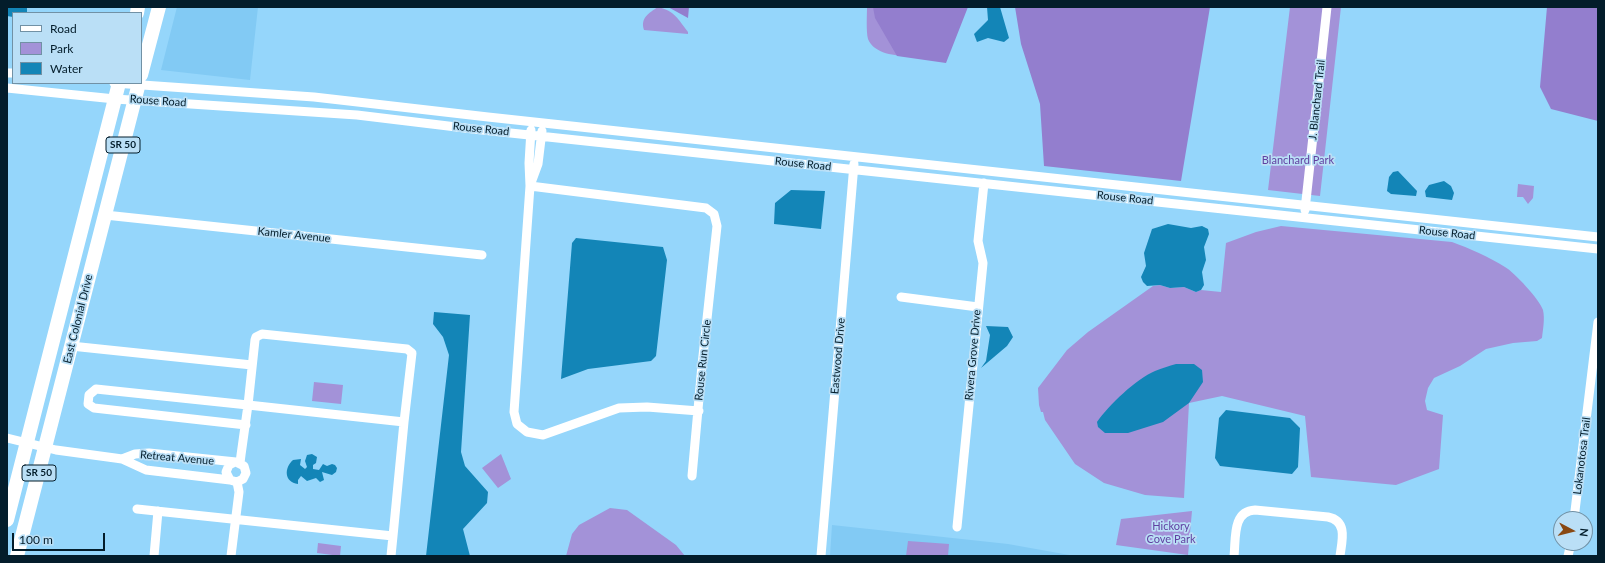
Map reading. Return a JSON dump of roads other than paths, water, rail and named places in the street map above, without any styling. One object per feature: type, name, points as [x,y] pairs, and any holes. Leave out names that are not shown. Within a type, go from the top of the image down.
[{"type":"highway","name":"East Colonial Drive","points":[[142,69],[158,7]]},
{"type":"highway","name":"East Colonial Drive","points":[[7,520],[119,84]]},
{"type":"highway","name":"East Colonial Drive","points":[[17,556],[138,84]]},
{"type":"street","name":"J. Blanchard Trail","points":[[1304,218],[1327,7]]},
{"type":"street","name":"Rouse Road","points":[[142,81],[314,97],[531,122],[1598,237]]},
{"type":"street","name":"Rouse Road","points":[[7,88],[115,99],[357,115],[531,135],[1598,249]]},
{"type":"street","name":"Rouse Run Circle","points":[[530,186],[706,208],[714,214],[717,226],[698,411],[647,407],[619,408],[543,435],[527,432],[518,424],[514,412],[530,186],[529,162],[531,122]]},
{"type":"street","name":"Rouse Run Circle","points":[[530,186],[538,164],[542,123]]},
{"type":"street","name":"Eastwood Drive","points":[[821,556],[854,157]]},
{"type":"street","points":[[529,162],[538,164]]},
{"type":"street","name":"Rivera Grove Drive","points":[[957,527],[983,263],[978,241],[984,183]]},
{"type":"street","name":"Kamler Avenue","points":[[105,215],[482,255]]},
{"type":"street","points":[[901,297],[978,307]]},
{"type":"street","name":"Lokanotosa Trail","points":[[1575,511],[1598,322]]},
{"type":"street","points":[[231,556],[239,492],[234,481],[226,472],[227,468],[236,463],[246,425],[255,340],[256,336],[262,334],[407,349],[412,353],[391,556]]},
{"type":"street","points":[[71,346],[252,365]]},
{"type":"street","points":[[246,425],[94,408],[88,404],[89,395],[96,389],[404,422]]},
{"type":"street","points":[[692,476],[698,411]]},
{"type":"street","name":"Retreat Avenue","points":[[7,438],[27,442],[45,448],[74,453],[122,458],[146,470],[234,481]]},
{"type":"street","name":"Retreat Avenue","points":[[122,458],[135,454],[149,453],[236,463]]},
{"type":"street","points":[[234,481],[243,479],[246,473],[246,469],[236,463]]},
{"type":"street","points":[[137,509],[393,536]]},
{"type":"street","points":[[1234,556],[1240,516],[1247,511],[1255,510],[1328,517],[1335,520],[1341,525],[1342,532],[1340,556]]},
{"type":"street","points":[[154,556],[158,511]]},
{"type":"water","points":[[7,7],[27,7],[27,12],[12,12],[12,17],[7,16]]},
{"type":"water","points":[[987,7],[1000,7],[1009,38],[1004,42],[988,38],[977,42],[974,34],[988,20]]},
{"type":"water","points":[[1398,171],[1417,191],[1416,196],[1391,194],[1387,191],[1389,177],[1393,172]]},
{"type":"water","points":[[1444,181],[1451,186],[1454,193],[1452,200],[1426,197],[1425,191],[1429,185]]},
{"type":"water","points":[[791,190],[825,191],[821,229],[774,224],[775,203]]},
{"type":"water","points":[[1168,224],[1191,228],[1202,226],[1208,229],[1209,234],[1204,247],[1206,260],[1202,272],[1204,285],[1201,290],[1196,292],[1184,287],[1170,288],[1160,285],[1147,286],[1143,282],[1141,277],[1146,266],[1144,253],[1152,229]]},
{"type":"water","points":[[576,238],[663,247],[667,260],[656,356],[651,361],[588,369],[561,379],[572,243]]},
{"type":"water","points":[[434,312],[470,315],[461,452],[465,466],[488,492],[487,503],[463,529],[470,556],[426,556],[449,355],[443,337],[433,324]]},
{"type":"water","points":[[986,326],[1008,327],[1013,337],[1007,346],[981,368],[986,361],[990,335]]},
{"type":"water","points":[[1176,364],[1194,364],[1202,370],[1203,382],[1189,403],[1163,422],[1128,433],[1105,433],[1098,427],[1097,422],[1102,415],[1131,386],[1155,371]]},
{"type":"water","points":[[1226,410],[1290,418],[1300,428],[1298,467],[1292,474],[1220,466],[1215,458],[1219,418]]},
{"type":"water","points":[[312,454],[317,457],[316,463],[313,465],[313,469],[319,470],[323,464],[327,466],[332,464],[337,468],[336,472],[332,475],[322,472],[324,480],[320,482],[316,478],[307,481],[301,476],[298,480],[298,484],[293,483],[288,478],[287,474],[290,463],[293,460],[301,459],[300,465],[305,469],[307,467],[305,461],[307,455]]},
{"type":"park label","name":"Blanchard Park","points":[[1298,160]]},
{"type":"park label","name":"Hickory Cove Park","points":[[1171,532]]}]
